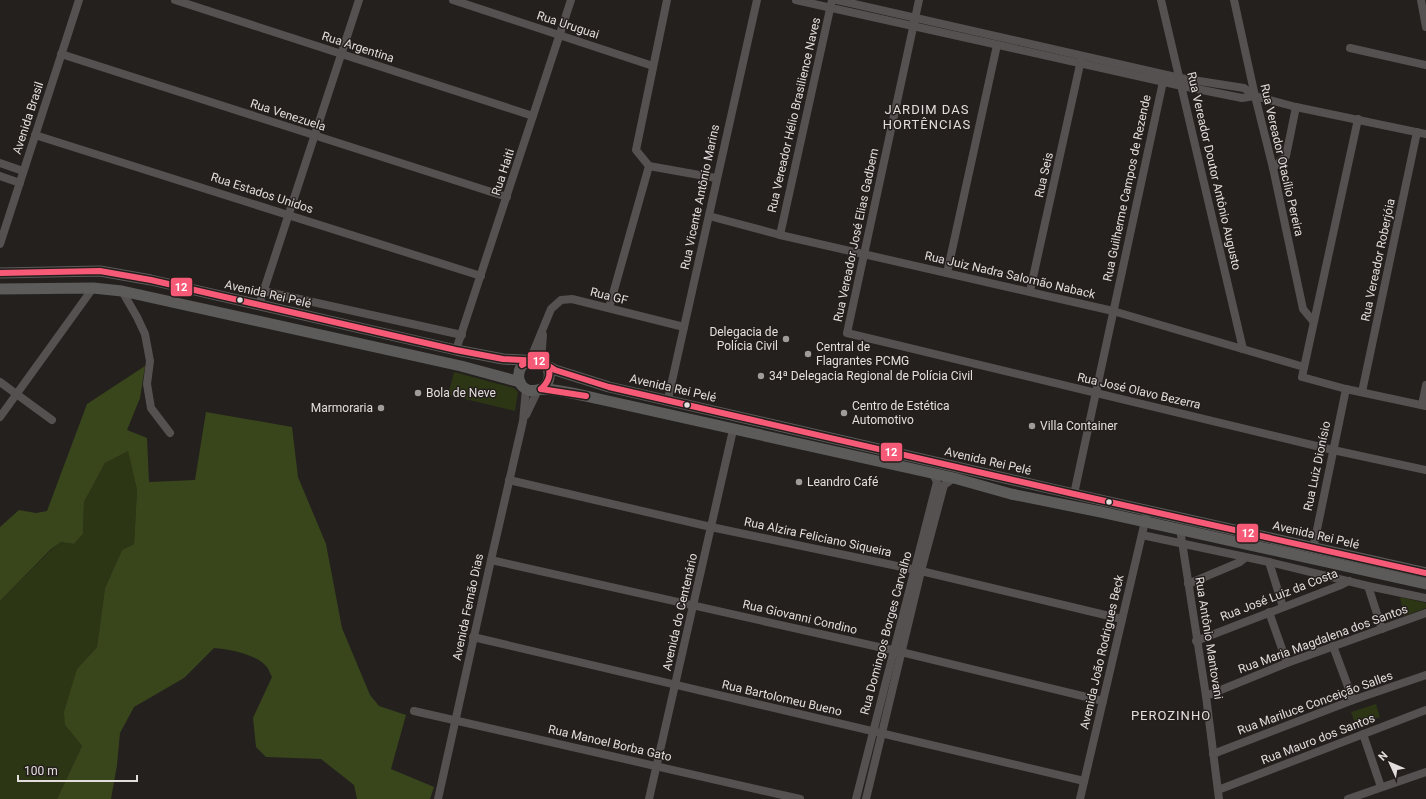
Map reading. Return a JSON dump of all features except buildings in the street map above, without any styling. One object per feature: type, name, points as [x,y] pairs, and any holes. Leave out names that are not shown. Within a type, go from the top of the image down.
[{"type":"main road","name":"Avenida Rei Pelé","points":[[0,273],[100,271],[151,280],[456,350],[503,359],[537,362],[609,387],[1313,549],[1426,573]]},
{"type":"main road","name":"Avenida Rei Pelé","points":[[0,289],[93,288],[122,291],[461,366],[523,385],[532,391],[540,389],[599,399],[954,478],[1011,494],[1145,521],[1426,584]]},
{"type":"main road","points":[[523,385],[518,372],[524,363],[537,362],[550,376],[546,385],[540,389]]},
{"type":"street","name":"Avenida Brasil","points":[[0,244],[79,0]]},
{"type":"street","name":"Rua Argentina","points":[[175,0],[533,116]]},
{"type":"street","points":[[259,305],[359,0]]},
{"type":"street","name":"Rua Uruguai","points":[[453,0],[653,66]]},
{"type":"street","name":"Rua Haiti","points":[[456,350],[571,0]]},
{"type":"street","points":[[667,0],[636,150],[648,166],[716,178]]},
{"type":"street","name":"Rua Vicente Antônio Marins","points":[[668,400],[716,178],[757,0]]},
{"type":"street","points":[[796,0],[831,4],[913,26],[1181,82],[1244,88],[1255,96],[1296,107],[1426,134]]},
{"type":"street","points":[[838,0],[915,17],[1081,60]]},
{"type":"street","name":"Rua Vereador José Elias Gadbem","points":[[847,334],[919,0]]},
{"type":"street","name":"Rua Vereador Doutor Antônio Augusto","points":[[1161,0],[1243,348]]},
{"type":"street","name":"Rua Vereador Otacílio Pereira","points":[[1234,0],[1255,96],[1273,168],[1303,309],[1313,321]]},
{"type":"street","points":[[1421,0],[1426,28]]},
{"type":"street","name":"Rua Vereador Hélio Brasilience Naves","points":[[780,235],[831,4]]},
{"type":"street","points":[[947,273],[997,44]]},
{"type":"street","points":[[1350,48],[1426,65]]},
{"type":"street","name":"Rua Venezuela","points":[[61,54],[507,197]]},
{"type":"street","name":"Rua Seis","points":[[1030,292],[1081,60]]},
{"type":"street","name":"Rua Guilherme Campos de Rezende","points":[[1074,494],[1163,78]]},
{"type":"street","points":[[1273,168],[1286,156],[1296,107]]},
{"type":"street","points":[[1358,119],[1302,377],[1346,389],[1424,405],[1426,385]]},
{"type":"street","name":"Rua Vereador Roberjóia","points":[[1362,392],[1417,132]]},
{"type":"street","name":"Rua Estados Unidos","points":[[35,134],[481,276]]},
{"type":"street","points":[[0,163],[24,171]]},
{"type":"street","points":[[608,308],[648,166]]},
{"type":"street","points":[[0,176],[20,183]]},
{"type":"street","name":"Rua Juiz Nadra Salomão Naback","points":[[709,216],[780,235],[1113,311],[1304,366]]},
{"type":"street","points":[[0,417],[93,288]]},
{"type":"street","points":[[122,291],[145,334],[150,361],[148,384],[151,408],[170,433]]},
{"type":"street","points":[[263,291],[462,335]]},
{"type":"street","name":"Rua GF","points":[[537,362],[544,328],[551,310],[561,300],[572,298],[684,327]]},
{"type":"street","name":"Rua José Olavo Bezerra","points":[[847,334],[1333,450],[1426,470]]},
{"type":"street","points":[[0,382],[52,420]]},
{"type":"street","name":"Avenida Fernão Dias","points":[[438,799],[473,637],[523,421],[523,385]]},
{"type":"street","name":"Avenida Fernão Dias","points":[[523,421],[540,389]]},
{"type":"street","name":"Rua Luiz Dionísio","points":[[1313,549],[1346,389]]},
{"type":"street","name":"Avenida do Centenário","points":[[649,799],[733,430]]},
{"type":"street","name":"Rua Domingos Borges Carvalho","points":[[866,799],[882,734],[898,651],[938,482],[933,474]]},
{"type":"street","name":"Rua Domingos Borges Carvalho","points":[[918,570],[944,485],[954,478]]},
{"type":"street","name":"Rua Alzira Feliciano Siqueira","points":[[509,480],[711,527],[918,570],[1122,619]]},
{"type":"street","name":"Avenida João Rodrigues Beck","points":[[1080,799],[1148,510]]},
{"type":"street","name":"Rua Antônio Mantovani","points":[[1180,529],[1196,641],[1206,696],[1219,799]]},
{"type":"street","points":[[1142,535],[1426,598]]},
{"type":"street","points":[[1188,584],[1240,562],[1245,558]]},
{"type":"street","name":"Rua Giovanni Condino","points":[[491,560],[898,651],[1103,701]]},
{"type":"street","points":[[1269,562],[1283,607]]},
{"type":"street","name":"Rua José Luiz da Costa","points":[[1196,641],[1269,612],[1341,586],[1349,581]]},
{"type":"street","points":[[1368,586],[1382,629]]},
{"type":"street","points":[[1269,612],[1287,663]]},
{"type":"street","name":"Rua Maria Magdalena dos Santos","points":[[1206,696],[1287,663],[1426,613]]},
{"type":"street","name":"Rua Bartolomeu Bueno","points":[[473,637],[1084,781]]},
{"type":"street","points":[[1333,646],[1353,700]]},
{"type":"street","name":"Rua Domingos Borges Carvalho","points":[[856,799],[873,732],[898,651]]},
{"type":"street","name":"Rua Mariluce Conceição Salles","points":[[1213,754],[1353,700],[1426,675]]},
{"type":"street","name":"Rua Mauro dos Santos","points":[[1218,790],[1426,710]]},
{"type":"street","name":"Rua Manoel Borba Gato","points":[[414,711],[800,799]]},
{"type":"street","points":[[1363,734],[1381,787]]},
{"type":"street","points":[[1348,799],[1426,772]]},
{"type":"green space","points":[[145,366],[140,398],[127,430],[147,438],[149,482],[195,480],[206,412],[292,427],[298,477],[326,544],[342,628],[370,695],[379,706],[406,715],[391,769],[434,787],[430,799],[357,799],[354,785],[321,759],[266,757],[256,747],[253,718],[272,677],[269,670],[261,662],[249,655],[214,648],[184,678],[134,707],[120,733],[117,765],[111,799],[57,799],[82,746],[65,725],[64,712],[77,669],[97,647],[105,588],[122,550],[134,544],[137,490],[128,451],[105,463],[84,502],[83,534],[74,544],[61,542],[50,550],[0,601],[0,527],[19,510],[36,513],[47,511],[87,404]]},
{"type":"green space","points":[[454,372],[514,388],[518,392],[515,411],[448,395]]},
{"type":"green space","points":[[128,450],[137,490],[134,544],[122,550],[105,588],[97,647],[77,669],[65,725],[82,746],[57,799],[0,799],[0,601],[51,550],[61,542],[74,544],[83,534],[84,502],[105,463]]},
{"type":"green space","points":[[1400,597],[1426,603],[1426,608],[1404,616]]},
{"type":"green space","points":[[1376,704],[1380,717],[1356,726],[1351,712]]},
{"type":"transit line","name":"12","points":[[0,273],[100,271],[151,280],[456,350],[503,359],[541,361],[555,370],[609,387],[1426,573]]},
{"type":"transit line","name":"12","points":[[522,365],[530,361],[537,360],[547,365],[549,376],[547,383],[541,389]]},
{"type":"transit line","name":"12","points":[[541,389],[586,396]]},
{"type":"place","name":"Delegacia de Polícia Civil","points":[[786,339]]},
{"type":"place","name":"Central de Flagrantes PCMG","points":[[808,354]]},
{"type":"place","name":"34ª Delegacia Regional de Polícia Civil","points":[[761,376]]},
{"type":"place","name":"Bola de Neve","points":[[418,393]]},
{"type":"place","name":"Marmoraria","points":[[381,408]]},
{"type":"place","name":"Centro de Estética Automotivo","points":[[844,413]]},
{"type":"place","name":"Villa Container","points":[[1032,426]]},
{"type":"place","name":"Leandro Café","points":[[799,482]]},
{"type":"district","name":"JARDIM DAS HORTÊNCIAS","points":[[927,116]]},
{"type":"district","name":"PEROZINHO","points":[[1171,715]]}]
